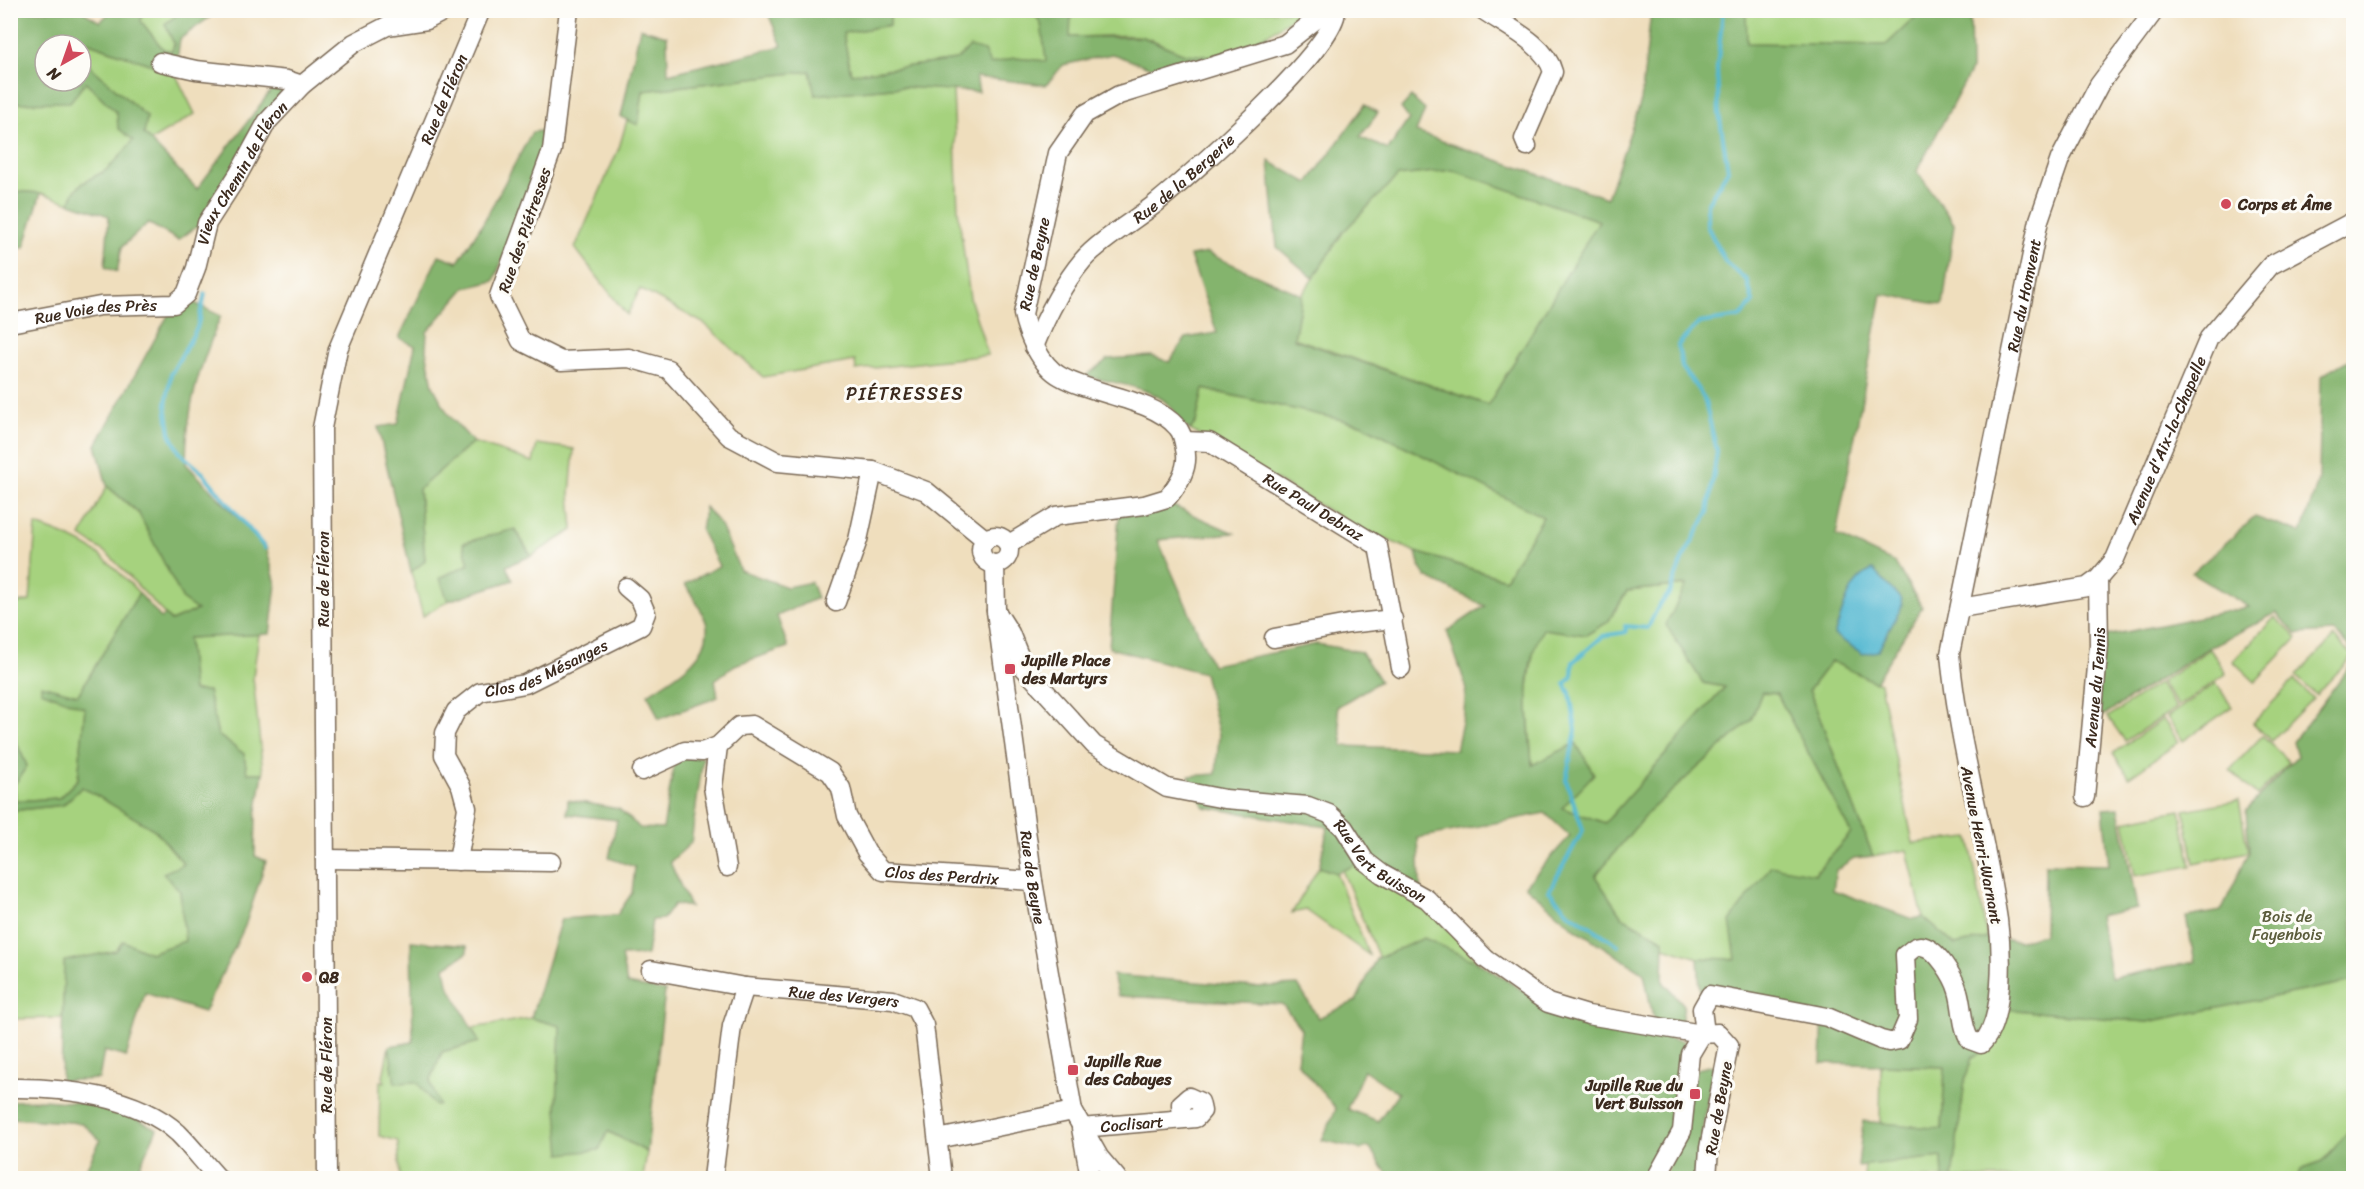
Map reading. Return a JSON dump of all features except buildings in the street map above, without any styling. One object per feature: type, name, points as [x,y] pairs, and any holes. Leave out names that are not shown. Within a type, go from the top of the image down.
[{"type":"street","name":"Vieux Chemin de Fléron","points":[[196,268],[207,223],[238,175],[267,123],[302,85],[354,43],[387,26],[427,20],[446,10]]},
{"type":"street","name":"Rue de Fléron","points":[[327,1179],[322,428],[338,349],[481,10]]},
{"type":"street","name":"Rue des Piétresses","points":[[569,10],[552,150],[499,296],[521,341],[561,361],[630,358],[668,369],[729,436],[778,462],[873,471],[926,491],[986,540]]},
{"type":"street","name":"Rue de Beyne","points":[[1184,441],[1178,428],[1149,409],[1058,376],[1034,347],[1027,333],[1023,314],[1058,153],[1085,114],[1119,95],[1284,44],[1328,10]]},
{"type":"street","name":"Rue de la Bergerie","points":[[1034,347],[1047,315],[1084,259],[1201,167],[1297,71],[1324,40],[1337,15],[1336,10]]},
{"type":"street","points":[[1483,10],[1536,47],[1550,61],[1553,72],[1528,125],[1524,139],[1527,147]]},
{"type":"street","name":"Rue du Homvent","points":[[1960,608],[2043,210],[2060,159],[2099,85],[2155,10]]},
{"type":"street","points":[[160,63],[196,70],[282,79],[302,85]]},
{"type":"street","name":"Avenue d'Aix-la-Chapelle","points":[[2098,579],[2115,559],[2209,338],[2271,265],[2354,221]]},
{"type":"street","name":"Rue Voie des Près","points":[[10,323],[100,306],[174,304],[186,294],[196,268]]},
{"type":"street","points":[[1009,544],[1056,516],[1144,505],[1167,498],[1185,470],[1188,458],[1184,441]]},
{"type":"street","name":"Rue Paul Debraz","points":[[1184,441],[1209,442],[1378,546],[1401,668]]},
{"type":"street","points":[[837,602],[858,540],[873,471]]},
{"type":"street","points":[[993,535],[1005,539],[1009,544],[1010,551],[1004,562],[991,564],[981,556],[982,543],[993,535]]},
{"type":"street","name":"Rue de Beyne","points":[[995,564],[996,611],[1033,881],[1077,1119],[1099,1157],[1117,1179]]},
{"type":"street","points":[[1960,608],[2086,586],[2098,579]]},
{"type":"street","name":"Avenue du Tennis","points":[[2085,797],[2099,645],[2098,579]]},
{"type":"street","name":"Clos des Mésanges","points":[[458,861],[467,808],[461,786],[444,755],[446,733],[456,711],[480,692],[525,684],[641,626],[646,614],[640,599],[626,587]]},
{"type":"street","name":"Avenue Henri-Warnant","points":[[1703,1034],[1702,1009],[1710,995],[1827,1017],[1881,1040],[1889,1042],[1899,1040],[1908,1019],[1905,955],[1916,946],[1922,945],[1933,951],[1958,989],[1965,1033],[1970,1040],[1981,1044],[1989,1033],[2000,995],[1998,922],[1954,695],[1950,654],[1960,608]]},
{"type":"street","name":"Rue Vert Buisson","points":[[996,611],[1010,633],[1024,668],[1094,745],[1167,788],[1225,800],[1308,806],[1329,814],[1344,828],[1365,861],[1382,874],[1427,899],[1486,959],[1548,1003],[1588,1015],[1703,1034]]},
{"type":"street","points":[[1274,638],[1348,624],[1393,619]]},
{"type":"street","name":"Clos des Perdrix","points":[[718,746],[739,726],[752,725],[830,772],[842,788],[847,816],[867,853],[883,872],[1033,881]]},
{"type":"street","points":[[642,771],[685,751],[702,752],[718,746],[713,787],[727,867]]},
{"type":"street","points":[[325,859],[551,862]]},
{"type":"street","name":"Rue des Vergers","points":[[651,970],[745,987],[893,1000],[915,1008],[924,1025],[942,1179]]},
{"type":"street","points":[[713,1179],[732,1026],[745,987]]},
{"type":"street","name":"Rue de Beyne","points":[[1656,1179],[1682,1131],[1690,1054],[1703,1034],[1718,1033],[1729,1045],[1709,1148],[1707,1179]]},
{"type":"street","points":[[10,1088],[34,1088],[112,1098],[163,1122],[178,1133],[218,1179]]},
{"type":"street","points":[[938,1139],[1077,1119],[1090,1179]]},
{"type":"street","name":"Coclisart","points":[[1077,1119],[1182,1119]]},
{"type":"green space","points":[[11,11],[82,11],[100,22],[111,11],[143,11],[141,21],[163,49],[172,51],[174,44],[165,24],[182,11],[218,11],[180,39],[175,73],[93,44],[93,33],[33,33],[33,93],[77,93],[70,102],[11,103]]},
{"type":"green space","points":[[143,11],[182,11],[165,24],[174,44],[172,51],[163,49],[140,21]]},
{"type":"green space","points":[[767,11],[890,11],[890,25],[843,33],[851,74],[956,60],[970,47],[984,51],[990,64],[1014,58],[1046,61],[1041,23],[1032,11],[1064,11],[1071,14],[1070,37],[1142,37],[1185,54],[1207,56],[1237,49],[1268,36],[1267,47],[1166,73],[1112,54],[1063,65],[1046,85],[976,77],[979,92],[903,87],[815,95],[810,71],[643,91],[638,125],[621,117],[640,28],[667,36],[668,74],[782,46]]},
{"type":"green space","points":[[890,11],[1032,11],[1041,23],[1047,61],[1014,58],[990,65],[956,60],[851,74],[843,33],[890,25]]},
{"type":"green space","points":[[1064,11],[1302,11],[1248,45],[1217,55],[1201,56],[1185,54],[1143,37],[1126,35],[1069,37],[1071,15]]},
{"type":"green space","name":"Bois de Fayenbois","points":[[1651,11],[1746,11],[1747,43],[1886,45],[1922,11],[1970,11],[1971,70],[1917,171],[1954,224],[1943,305],[1882,294],[1836,535],[1895,563],[1922,607],[1875,682],[1831,661],[1809,690],[1873,856],[1854,858],[1836,870],[1833,890],[1912,919],[1923,917],[1955,945],[1987,938],[2020,941],[2044,934],[2045,864],[2109,865],[2103,809],[2119,808],[2137,908],[2099,916],[2111,978],[2195,962],[2186,917],[2221,911],[2249,852],[2246,811],[2297,756],[2293,742],[2353,662],[2353,981],[2147,1022],[2005,1009],[1992,1043],[1987,1049],[1972,1057],[1965,1080],[1952,1178],[1943,1178],[1942,1157],[1858,1166],[1863,1121],[1942,1129],[1945,1067],[1821,1063],[1823,1015],[1700,991],[1698,958],[1736,959],[1730,921],[1771,866],[1815,874],[1851,833],[1777,694],[1762,692],[1751,720],[1648,812],[1595,876],[1622,917],[1664,940],[1663,982],[1684,1005],[1680,1030],[1654,1023],[1644,973],[1574,928],[1525,886],[1570,836],[1545,813],[1418,838],[1421,901],[1360,863],[1336,873],[1319,867],[1328,827],[1204,807],[1189,776],[1216,774],[1219,735],[1204,673],[1109,648],[1119,514],[1153,513],[1171,505],[1234,533],[1158,540],[1212,665],[1317,644],[1361,652],[1380,681],[1337,707],[1343,746],[1456,750],[1464,713],[1466,686],[1447,631],[1485,606],[1426,577],[1420,568],[1416,552],[1505,579],[1543,517],[1361,424],[1203,389],[1196,422],[1190,430],[1169,405],[1152,393],[1086,376],[1108,359],[1152,356],[1169,362],[1186,338],[1217,333],[1190,256],[1207,253],[1302,295],[1294,339],[1488,405],[1599,221],[1452,170],[1398,176],[1343,232],[1313,278],[1277,247],[1269,161],[1308,183],[1365,105],[1378,113],[1360,137],[1388,150],[1409,119],[1401,108],[1411,97],[1425,110],[1416,132],[1607,198],[1641,101]],"holes":[[[1686,585],[1666,625],[1703,683],[1725,687],[1605,823],[1562,808],[1594,774],[1576,743],[1532,765],[1528,713],[1529,678],[1531,661],[1543,629],[1586,635],[1608,622],[1627,591]]]},
{"type":"green space","points":[[1746,11],[1922,11],[1886,45],[1746,43]]},
{"type":"green space","points":[[93,44],[175,73],[195,114],[150,141],[144,134],[147,117],[93,69]]},
{"type":"green space","points":[[93,69],[147,117],[144,134],[197,189],[275,85],[283,90],[199,225],[178,240],[148,223],[122,247],[117,272],[105,267],[109,216],[70,203],[79,187],[111,166],[133,140],[118,128],[117,113],[93,89]]},
{"type":"green space","points":[[811,71],[815,95],[903,87],[953,90],[958,210],[970,298],[988,355],[856,370],[855,361],[763,377],[705,324],[640,289],[627,315],[575,248],[619,148],[627,120],[638,124],[643,91]]},
{"type":"green space","points":[[93,89],[117,113],[134,140],[111,166],[78,187],[70,203],[41,193],[11,191],[10,103],[33,102],[57,93],[93,93]]},
{"type":"green space","points":[[549,130],[538,170],[494,281],[465,288],[427,332],[426,350],[433,386],[448,414],[473,442],[419,489],[425,561],[411,572],[378,427],[398,424],[415,346],[399,338],[439,255],[458,262],[483,223],[532,132]]},
{"type":"green space","points":[[1452,170],[1600,221],[1488,405],[1294,338],[1302,295],[1343,232],[1398,176]]},
{"type":"green space","points":[[11,191],[41,193],[24,248],[11,247]]},
{"type":"green space","points":[[188,300],[221,316],[195,388],[188,424],[186,464],[266,547],[276,584],[270,634],[188,638],[193,691],[208,691],[218,735],[244,754],[247,773],[263,773],[256,816],[255,856],[266,861],[245,926],[204,1012],[145,993],[126,1057],[104,1051],[99,1079],[61,1081],[64,961],[116,951],[123,941],[150,953],[185,941],[180,891],[163,873],[184,864],[155,830],[82,787],[63,805],[11,811],[11,730],[27,766],[14,785],[15,801],[59,798],[78,779],[85,708],[41,691],[41,685],[78,695],[139,593],[161,618],[165,615],[171,621],[197,610],[183,600],[138,512],[107,486],[96,445],[171,310]]},
{"type":"green space","points":[[2353,357],[2353,651],[2335,632],[2296,634],[2276,613],[2210,647],[2093,722],[2102,637],[2249,607],[2192,573],[2255,517],[2301,533],[2319,479],[2321,376]]},
{"type":"green space","points":[[1203,389],[1361,424],[1544,517],[1505,579],[1416,552],[1353,525],[1190,430],[1196,422]]},
{"type":"green space","points":[[473,442],[533,462],[537,444],[574,449],[570,494],[573,530],[531,556],[515,529],[463,543],[470,564],[440,578],[448,601],[423,616],[411,572],[425,561],[419,489]]},
{"type":"green space","points":[[107,486],[140,515],[183,600],[197,610],[171,621],[109,555],[81,536]]},
{"type":"green space","points":[[705,507],[721,526],[740,570],[787,587],[811,582],[817,598],[777,616],[788,647],[735,665],[715,680],[718,697],[659,719],[648,694],[688,666],[696,658],[706,638],[707,626],[704,616],[685,584],[719,566],[701,531]]},
{"type":"green space","points":[[36,525],[69,537],[93,550],[139,593],[78,695],[42,686],[85,708],[78,779],[59,798],[15,801],[14,785],[27,766],[11,730],[11,604],[30,601]]},
{"type":"green space","points":[[515,529],[531,556],[506,566],[513,580],[448,601],[440,578],[469,564],[463,543]]},
{"type":"green space","points":[[1687,585],[1703,683],[1725,687],[1605,823],[1561,808],[1532,765],[1527,694],[1535,642],[1543,629],[1586,635],[1608,622],[1627,591]]},
{"type":"green space","points":[[2275,617],[2297,638],[2255,682],[2233,661]]},
{"type":"green space","points":[[259,634],[253,677],[263,773],[247,773],[244,754],[218,735],[208,691],[193,691],[188,638]]},
{"type":"green space","points":[[2334,637],[2353,656],[2316,695],[2296,676]]},
{"type":"green space","points":[[2210,649],[2226,674],[2178,706],[2161,682]]},
{"type":"green space","points":[[1831,661],[1880,683],[1913,843],[1969,837],[1987,938],[1955,945],[1923,917],[1907,850],[1873,856],[1809,690]]},
{"type":"green space","points":[[2294,680],[2313,698],[2271,741],[2253,723]]},
{"type":"green space","points":[[2159,683],[2176,708],[2125,741],[2108,717]]},
{"type":"green space","points":[[2216,683],[2232,707],[2183,741],[2167,717]]},
{"type":"green space","points":[[1762,692],[1777,694],[1851,833],[1736,960],[1698,958],[1664,947],[1664,940],[1622,917],[1595,876],[1648,812],[1751,720]]},
{"type":"green space","points":[[2163,719],[2179,742],[2129,777],[2113,753]]},
{"type":"green space","points":[[2262,736],[2289,762],[2257,796],[2230,770]]},
{"type":"green space","points":[[703,757],[691,843],[670,862],[690,907],[674,904],[663,919],[652,920],[647,955],[621,956],[627,984],[665,991],[647,1152],[608,1131],[599,1150],[561,1154],[557,1110],[560,1026],[531,1018],[561,919],[617,915],[632,893],[635,867],[609,858],[617,820],[567,814],[568,800],[619,809],[640,828],[663,829],[675,759]]},
{"type":"green space","points":[[82,786],[155,830],[184,864],[180,891],[185,941],[150,953],[123,941],[116,951],[65,961],[62,1018],[11,1019],[11,811],[63,805]]},
{"type":"green space","points":[[2239,800],[2248,852],[2194,863],[2184,810]]},
{"type":"green space","points":[[2180,810],[2191,866],[2135,876],[2124,821]]},
{"type":"green space","points":[[1359,863],[1421,901],[1481,964],[1424,938],[1379,958],[1342,870]]},
{"type":"green space","points":[[1319,867],[1336,873],[1369,955],[1306,910],[1292,913]]},
{"type":"green space","points":[[1424,938],[1481,964],[1569,1020],[1684,1041],[1679,1128],[1653,1178],[1586,1178],[1574,1172],[1570,1178],[1498,1178],[1488,1175],[1485,1178],[1390,1178],[1369,1147],[1360,1149],[1322,1140],[1336,1109],[1297,1062],[1301,1029],[1282,1004],[1118,996],[1113,975],[1256,987],[1298,985],[1318,1018],[1356,1001],[1376,959]],"holes":[[[1364,1070],[1398,1093],[1378,1121],[1347,1109]]]},
{"type":"green space","points":[[411,941],[467,946],[467,953],[445,967],[448,984],[479,1042],[442,1052],[430,1082],[439,1105],[435,1106],[417,1082],[395,1083],[389,1046],[413,1042]]},
{"type":"green space","points":[[2353,981],[2353,1126],[2322,1162],[2302,1169],[2297,1178],[1952,1178],[1965,1080],[1972,1057],[1986,1051],[2005,1009],[2147,1022]]},
{"type":"green space","points":[[531,1018],[560,1026],[557,1110],[607,1131],[647,1152],[643,1178],[400,1178],[398,1141],[379,1136],[380,1081],[385,1082],[383,1077],[389,1046],[395,1083],[417,1082],[438,1105],[430,1082],[442,1052],[479,1042],[472,1028]]},
{"type":"green space","points":[[1713,1065],[1695,1178],[1665,1178],[1697,1069]]},
{"type":"green space","points":[[1881,1065],[1945,1067],[1942,1129],[1880,1123]]},
{"type":"green space","points":[[43,1100],[109,1105],[157,1129],[134,1178],[82,1178],[100,1140],[82,1123],[11,1118],[10,1101]]},
{"type":"green space","points":[[2353,1126],[2353,1178],[2297,1178],[2302,1169],[2322,1162]]},
{"type":"green space","points":[[1942,1157],[1943,1178],[1864,1178],[1865,1165]]},
{"type":"water","points":[[1873,570],[1901,599],[1902,606],[1878,651],[1863,654],[1834,635],[1852,588],[1865,574]]},
{"type":"waterway","points":[[1618,945],[1568,912],[1549,891],[1583,830],[1566,780],[1576,730],[1570,693],[1565,684],[1572,676],[1573,662],[1603,636],[1626,632],[1625,626],[1648,628],[1658,607],[1669,594],[1682,560],[1708,513],[1717,451],[1704,398],[1682,367],[1678,345],[1699,323],[1740,317],[1753,302],[1747,280],[1726,263],[1707,226],[1707,204],[1728,170],[1719,113],[1717,69],[1723,10]]},
{"type":"waterway","points":[[205,294],[197,328],[171,374],[166,405],[170,433],[180,453],[202,472],[265,548]]},
{"type":"place","name":"Corps et Âme","points":[[2226,204]]},
{"type":"place","name":"Jupille Place des Martyrs","points":[[1010,669]]},
{"type":"place","name":"Q8","points":[[307,977]]},
{"type":"place","name":"Jupille Rue des Cabayes","points":[[1073,1070]]},
{"type":"place","name":"Jupille Rue du Vert Buisson","points":[[1695,1094]]},
{"type":"district","name":"PIÉTRESSES","points":[[905,394]]}]
